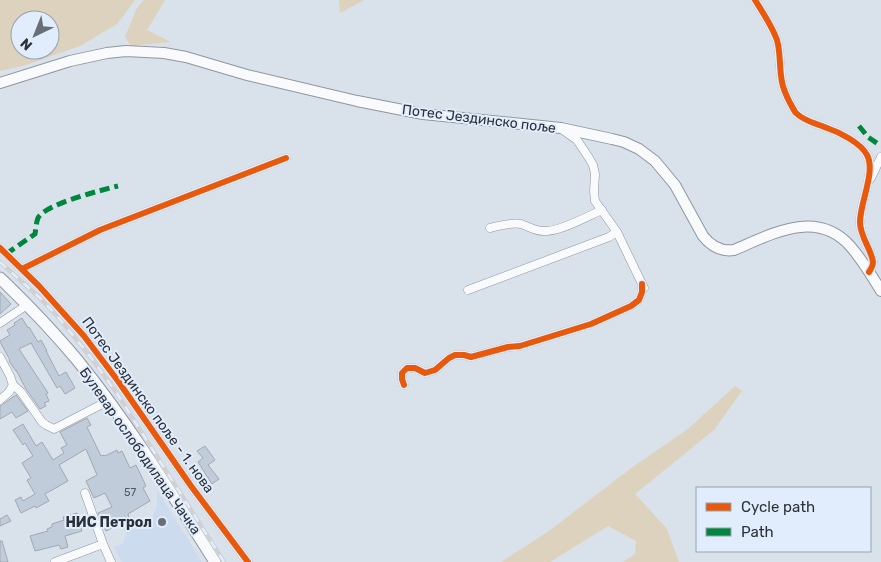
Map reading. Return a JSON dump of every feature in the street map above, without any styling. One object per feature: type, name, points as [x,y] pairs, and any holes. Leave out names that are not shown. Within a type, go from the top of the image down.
[{"type":"main road","name":"Потес Јездинско поље","points":[[0,83],[70,61],[107,53],[126,51],[156,52],[186,56],[247,75],[357,101],[414,112],[561,128],[624,142],[646,153],[675,184],[703,236],[715,247],[721,250],[734,250],[780,231],[815,226],[829,230],[850,246],[881,292]]},
{"type":"main road","name":"Булевар ослободилаца Чачка","points":[[0,278],[64,344],[108,401],[215,562]]},
{"type":"street","points":[[755,0],[777,40],[782,83],[795,113],[809,123],[841,134],[863,150],[870,162],[866,192]]},
{"type":"street","points":[[561,128],[577,140],[593,165],[595,201],[617,232],[646,292]]},
{"type":"street","points":[[22,269],[100,230],[286,158]]},
{"type":"street","points":[[869,272],[873,261],[861,233],[860,212],[876,166],[881,158]]},
{"type":"street","points":[[490,228],[515,223],[523,224],[539,231],[547,231],[558,229],[602,210]]},
{"type":"street","points":[[468,290],[609,237],[617,232]]},
{"type":"street","name":"Потес Јездинско поље - 1. нова","points":[[0,248],[84,336],[248,562]]},
{"type":"street","points":[[404,385],[402,373],[407,368],[415,368],[425,373],[434,370],[455,355],[471,357],[520,346],[590,324],[631,306],[639,300],[642,284]]},
{"type":"street","points":[[0,323],[27,305]]},
{"type":"street","points":[[0,357],[13,385],[22,392],[42,422],[54,429],[108,401]]},
{"type":"street","points":[[0,400],[9,392],[13,385]]},
{"type":"street","points":[[85,493],[103,544],[112,562]]},
{"type":"street","points":[[55,562],[103,544]]},
{"type":"shaded area","points":[[0,0],[135,0],[117,24],[80,46],[60,53],[60,10],[10,10],[10,60],[40,60],[0,71]]},
{"type":"shaded area","points":[[144,0],[165,0],[147,30],[171,42],[131,46],[125,37],[137,8]]},
{"type":"shaded area","points":[[339,0],[364,0],[340,13]]},
{"type":"shaded area","points":[[735,386],[742,391],[714,430],[635,494],[667,529],[679,562],[623,562],[635,554],[636,541],[608,526],[550,562],[501,562],[549,531],[634,466],[688,429]]},
{"type":"shaded area","name":"НИС Петрол","points":[[157,490],[202,562],[122,562],[114,547],[123,543],[127,531],[140,527],[152,518],[157,506]]},
{"type":"building","points":[[0,292],[11,304],[0,314]]},
{"type":"building","points":[[22,318],[38,342],[41,340],[59,376],[66,372],[75,388],[65,394],[60,386],[57,388],[31,343],[19,349],[48,393],[46,394],[49,401],[44,403],[46,406],[40,409],[9,361],[0,342],[10,335],[7,330]]},
{"type":"building","points":[[16,395],[28,411],[16,418],[12,412],[0,419],[0,406]]},
{"type":"building","points":[[87,418],[91,425],[87,427],[101,456],[117,450],[118,453],[122,451],[130,468],[136,465],[146,486],[143,488],[150,501],[128,514],[129,517],[111,526],[112,528],[106,531],[98,513],[112,507],[105,493],[94,498],[86,481],[97,475],[86,449],[59,465],[68,481],[45,494],[49,501],[21,513],[15,500],[21,497],[23,501],[35,494],[27,480],[31,478],[22,463],[33,456],[25,443],[23,445],[13,430],[23,424],[36,446],[42,442],[53,460],[64,453],[61,448],[67,445],[60,432]]},
{"type":"building","points":[[205,446],[215,460],[208,465],[219,479],[212,484],[198,462],[203,458],[197,451]]},
{"type":"building","points":[[77,513],[82,531],[65,536],[68,547],[61,549],[59,545],[35,551],[30,536],[48,531],[47,529],[52,527],[52,524],[64,520],[63,517]]},
{"type":"building","points":[[7,515],[11,521],[0,526],[0,519]]},
{"type":"building","points":[[0,541],[2,541],[8,562],[0,562]]},
{"type":"railway","points":[[0,262],[59,318],[92,359],[116,392],[224,562]]},
{"type":"marked path","points":[[859,126],[868,137],[881,146]]},
{"type":"marked path","points":[[6,254],[35,234],[38,218],[51,208],[75,198],[118,186]]},
{"type":"cycle path","points":[[755,0],[777,40],[783,85],[786,96],[795,112],[807,120],[849,138],[860,146],[867,155],[870,170],[860,227],[873,262],[869,272]]},
{"type":"cycle path","points":[[22,269],[100,230],[286,158]]},
{"type":"cycle path","points":[[0,248],[39,286],[84,336],[248,562]]},
{"type":"cycle path","points":[[404,385],[402,373],[407,368],[415,368],[425,373],[435,370],[455,355],[471,357],[508,347],[520,346],[591,324],[631,306],[639,300],[642,284]]},
{"type":"place","name":"НИС Петрол","points":[[162,522]]}]
